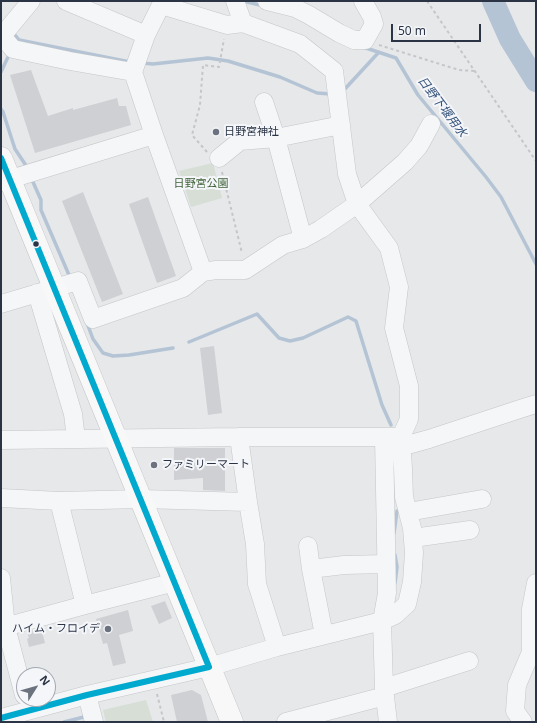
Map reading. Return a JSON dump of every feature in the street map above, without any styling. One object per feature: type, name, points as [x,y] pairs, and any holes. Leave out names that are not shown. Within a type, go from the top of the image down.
[{"type":"main road","points":[[1,158],[5,180],[45,290],[116,438],[232,722]]},
{"type":"street","points":[[31,1],[1,36],[13,50],[70,61],[135,66]]},
{"type":"street","points":[[66,1],[146,35]]},
{"type":"street","points":[[235,1],[237,22]]},
{"type":"street","points":[[267,1],[295,8],[354,40],[365,40],[374,24],[372,17],[363,1]]},
{"type":"street","points":[[203,272],[154,135],[135,66],[146,35],[161,5],[237,22],[300,44],[334,71],[347,174],[357,204],[390,248],[399,287],[394,328],[409,386],[409,418],[392,438],[386,564],[387,593],[382,621],[384,692],[388,722]]},
{"type":"street","points":[[264,102],[276,138],[303,239]]},
{"type":"street","points":[[1,304],[78,281],[93,319],[183,288],[203,272],[216,270],[245,270],[283,246],[303,239],[321,229],[357,204],[405,162],[419,146],[431,124]]},
{"type":"street","points":[[218,158],[240,141],[276,138],[341,125]]},
{"type":"street","points":[[5,180],[154,135]]},
{"type":"street","points":[[45,290],[73,414],[76,439]]},
{"type":"street","points":[[2,437],[76,439],[239,437],[392,438],[411,444],[536,404]]},
{"type":"street","points":[[239,437],[255,544],[257,584],[277,647]]},
{"type":"street","points":[[56,707],[92,712],[209,667],[277,647],[382,621],[395,615],[407,604],[412,582],[414,553],[412,528],[404,497],[403,468],[392,438]]},
{"type":"street","points":[[1,498],[59,501],[141,500],[248,502]]},
{"type":"street","points":[[408,512],[482,499]]},
{"type":"street","points":[[59,501],[84,605]]},
{"type":"street","points":[[413,538],[470,530]]},
{"type":"street","points":[[308,546],[324,635]]},
{"type":"street","points":[[311,569],[344,565],[386,564]]},
{"type":"street","points":[[1,578],[4,627],[16,668]]},
{"type":"street","points":[[4,627],[175,582]]},
{"type":"street","points":[[523,722],[515,711],[518,686],[534,652],[530,609],[536,583]]},
{"type":"street","points":[[286,722],[384,692],[469,661]]},
{"type":"street","points":[[1,718],[18,707]]},
{"type":"street","points":[[526,722],[536,720]]},
{"type":"path","points":[[427,1],[536,161]]},
{"type":"path","points":[[237,22],[221,57],[220,65],[203,65],[200,105],[192,135],[207,152],[218,158],[243,255],[245,270]]},
{"type":"path","points":[[365,40],[459,70],[474,72]]},
{"type":"path","points":[[156,693],[164,722]]},
{"type":"green space","name":"日野宮公園","points":[[213,163],[222,198],[191,207],[179,171]]},
{"type":"green space","points":[[146,700],[153,722],[106,722],[103,710]]},
{"type":"building","points":[[31,70],[48,116],[73,108],[73,110],[117,98],[119,106],[126,106],[131,125],[35,153],[10,75]]},
{"type":"building","points":[[83,192],[123,294],[102,302],[62,201]]},
{"type":"building","points":[[148,197],[176,276],[157,283],[129,204]]},
{"type":"building","points":[[214,346],[222,413],[208,415],[200,348]]},
{"type":"building","points":[[174,448],[225,448],[225,491],[203,490],[203,478],[174,480]]},
{"type":"building","points":[[165,601],[172,618],[159,624],[151,606]]},
{"type":"building","points":[[128,610],[133,631],[119,635],[126,663],[113,666],[107,643],[103,644],[96,619]]},
{"type":"building","points":[[41,628],[45,643],[29,647],[27,632]]},
{"type":"building","points":[[192,690],[201,695],[208,722],[177,722],[171,695]]},
{"type":"waterway","name":"日野下堰用水","points":[[243,1],[264,6]]},
{"type":"waterway","points":[[493,1],[510,39],[536,81]]},
{"type":"waterway","points":[[13,33],[19,40],[130,62]]},
{"type":"waterway","name":"日野下堰用水","points":[[363,47],[396,58],[418,95],[501,197],[536,264]]},
{"type":"waterway","points":[[343,91],[379,52]]},
{"type":"waterway","points":[[1,72],[8,57]]},
{"type":"waterway","points":[[142,63],[153,64],[208,58],[228,61],[280,77],[317,93],[331,94]]},
{"type":"waterway","points":[[1,109],[15,149],[27,167]]},
{"type":"waterway","points":[[33,182],[41,200],[41,210],[69,275]]},
{"type":"waterway","points":[[189,342],[257,314],[279,338],[290,341],[303,338],[348,317],[356,321],[382,405],[391,425]]},
{"type":"waterway","points":[[87,323],[93,339],[103,353],[113,356],[173,348]]},
{"type":"waterway","points":[[394,533],[397,511]]},
{"type":"waterway","points":[[395,555],[397,567],[395,583]]},
{"type":"waterway","points":[[64,722],[88,716]]},
{"type":"transit line","points":[[1,158],[209,667],[87,695],[1,718]]},
{"type":"place","name":"日野宮神社","points":[[216,132]]},
{"type":"place","name":"ファミリーマート","points":[[154,465]]},
{"type":"place","name":"ハイム・フロイデ","points":[[108,629]]}]
